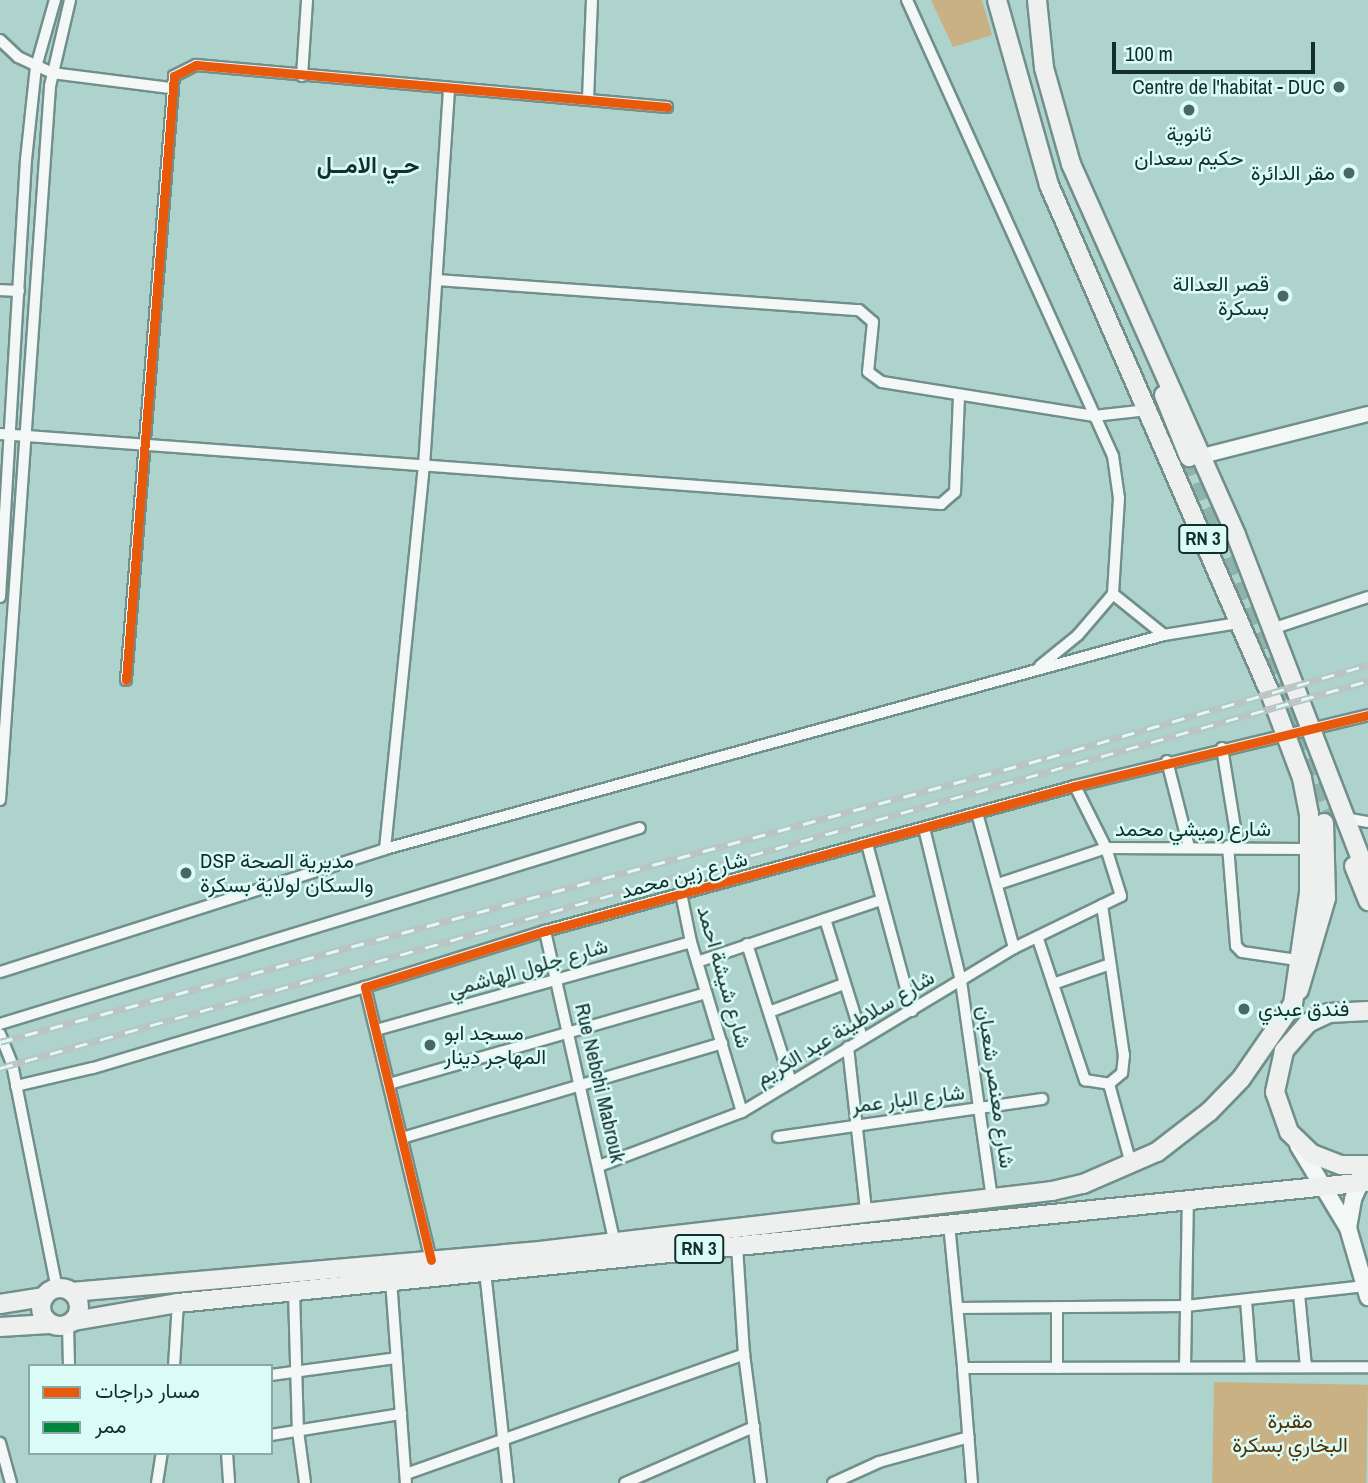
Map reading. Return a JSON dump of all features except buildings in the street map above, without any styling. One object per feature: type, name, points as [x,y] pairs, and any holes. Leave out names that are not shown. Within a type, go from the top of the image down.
[{"type":"main road","name":"RN 3","points":[[997,0],[1049,185],[1287,735],[1302,778],[1310,849],[1309,894],[1297,960],[1293,1004]]},
{"type":"main road","name":"RN 3","points":[[1037,0],[1054,116],[1191,458]]},
{"type":"main road","name":"RN 3","points":[[1038,142],[1272,629],[1313,730],[1335,821],[1368,901]]},
{"type":"main road","name":"RN 3","points":[[1335,821],[1368,877]]},
{"type":"main road","name":"RN 3","points":[[1241,1079],[1293,1004],[1309,965],[1326,898],[1335,821]]},
{"type":"main road","points":[[1293,1004],[1288,1045],[1275,1092],[1289,1132],[1326,1188],[1348,1228],[1365,1292]]},
{"type":"main road","points":[[1288,1045],[1329,1013],[1368,1011]]},
{"type":"main road","name":"RN 3","points":[[0,1304],[58,1292],[615,1243],[866,1210],[992,1198],[1083,1184],[1131,1164],[1178,1136],[1241,1079],[1288,1045]]},
{"type":"main road","points":[[1289,1132],[1312,1154],[1364,1172],[1348,1228]]},
{"type":"main road","name":"RN 3","points":[[71,1323],[178,1303],[391,1280],[1326,1188],[1364,1172]]},
{"type":"main road","points":[[0,1327],[71,1323],[79,1310],[58,1292],[42,1314],[49,1324]]},
{"type":"street","points":[[0,597],[4,417],[19,290],[36,67],[55,0]]},
{"type":"street","points":[[0,800],[5,626],[52,73],[70,0]]},
{"type":"street","points":[[302,76],[307,0]]},
{"type":"street","points":[[588,99],[592,0]]},
{"type":"street","points":[[907,0],[1113,456],[1119,498],[1113,594],[1078,635],[1036,670]]},
{"type":"street","points":[[0,40],[36,67],[52,73],[170,88]]},
{"type":"street","points":[[126,680],[170,88],[174,76],[188,66],[667,107]]},
{"type":"street","points":[[385,849],[424,466],[449,90]]},
{"type":"street","points":[[437,280],[859,310],[873,322],[868,372],[873,379],[1094,416],[1148,410]]},
{"type":"street","points":[[0,290],[19,290]]},
{"type":"street","points":[[4,435],[142,442],[424,466],[941,504],[955,492],[959,395]]},
{"type":"street","points":[[1191,458],[1368,414]]},
{"type":"street","points":[[4,417],[24,422],[36,435]]},
{"type":"street","points":[[1113,594],[1164,635]]},
{"type":"street","points":[[1272,629],[1368,597]]},
{"type":"street","points":[[0,972],[385,849],[1164,635],[1238,622]]},
{"type":"street","name":"شارع زين محمد","points":[[16,1086],[93,1068],[545,931],[681,893],[1167,761],[1313,730],[1368,715]]},
{"type":"street","points":[[1222,748],[1233,846],[1236,946],[1242,952],[1297,960]]},
{"type":"street","points":[[1167,761],[1189,847]]},
{"type":"street","name":"شارع سلاطينة عبد الكريم","points":[[599,1166],[742,1112],[1014,948],[1038,939],[1123,891],[1106,848],[1075,786]]},
{"type":"street","points":[[977,813],[1014,948]]},
{"type":"street","points":[[1335,821],[1368,822]]},
{"type":"street","points":[[0,1024],[640,828]]},
{"type":"street","name":"شارع معنصر شعبان","points":[[924,828],[961,981],[983,1110],[992,1198]]},
{"type":"street","points":[[867,844],[912,1011]]},
{"type":"street","name":"شارع رميشي محمد","points":[[998,884],[1106,848],[1233,846],[1310,849]]},
{"type":"street","name":"شارع شيشة احمد","points":[[681,893],[691,942],[742,1112]]},
{"type":"street","points":[[697,962],[881,900]]},
{"type":"street","points":[[1102,905],[1124,1067],[1109,1084]]},
{"type":"street","points":[[825,919],[862,1038]]},
{"type":"street","name":"Rue Nebchi Mabrouk","points":[[545,931],[578,1088],[599,1166],[615,1243]]},
{"type":"street","points":[[1038,939],[1085,1080],[1109,1084]]},
{"type":"street","name":"شارع جلول الهاشمي","points":[[376,1030],[691,942]]},
{"type":"street","points":[[747,944],[791,1082]]},
{"type":"street","points":[[1054,984],[1110,964]]},
{"type":"street","points":[[769,1012],[844,984]]},
{"type":"street","points":[[365,987],[431,1260]]},
{"type":"street","points":[[389,1084],[706,993]]},
{"type":"street","points":[[0,1034],[16,1086],[58,1292]]},
{"type":"street","points":[[402,1138],[578,1088],[722,1043]]},
{"type":"street","points":[[848,1047],[859,1124],[866,1210]]},
{"type":"street","points":[[1109,1084],[1131,1164]]},
{"type":"street","name":"شارع البار عمر","points":[[778,1137],[1042,1100]]},
{"type":"street","points":[[1185,1367],[1188,1203]]},
{"type":"street","points":[[949,1224],[972,1483]]},
{"type":"street","points":[[737,1246],[744,1354],[761,1483]]},
{"type":"street","points":[[485,1271],[508,1483]]},
{"type":"street","points":[[391,1280],[406,1479],[503,1438],[744,1354]]},
{"type":"street","points":[[294,1291],[298,1431],[305,1483]]},
{"type":"street","points":[[958,1308],[1186,1306],[1299,1294],[1365,1292]]},
{"type":"street","points":[[1299,1294],[1306,1367]]},
{"type":"street","points":[[1246,1300],[1251,1367]]},
{"type":"street","points":[[174,1364],[178,1303]]},
{"type":"street","points":[[1057,1307],[1058,1368]]},
{"type":"street","points":[[69,1364],[71,1323]]},
{"type":"street","points":[[273,1375],[397,1358]]},
{"type":"street","points":[[963,1368],[1368,1367]]},
{"type":"street","points":[[273,1435],[401,1414]]},
{"type":"street","points":[[625,1483],[754,1427]]},
{"type":"street","points":[[833,1483],[879,1462],[969,1437]]},
{"type":"street","points":[[0,1443],[11,1483]]},
{"type":"street","points":[[157,1483],[162,1455]]},
{"type":"street","points":[[227,1455],[229,1483]]},
{"type":"green space","points":[[931,0],[982,0],[992,35],[953,47]]},
{"type":"green space","name":"مقبرة البخاري بسكرة","points":[[1214,1382],[1368,1385],[1366,1483],[1212,1483]]},
{"type":"tunnel","points":[[1189,457],[1336,821]]},
{"type":"railway","points":[[0,1042],[1047,758],[1368,665]]},
{"type":"railway","points":[[0,1068],[1368,681]]},
{"type":"cycle path","points":[[126,680],[174,76],[196,65],[667,107]]},
{"type":"cycle path","points":[[431,1260],[365,987],[545,931],[1075,786],[1368,715]]},
{"type":"place","name":"Centre de l'habitat - DUC","points":[[1339,87]]},
{"type":"place","name":"ثانوية حكيم سعدان","points":[[1189,110]]},
{"type":"place","name":"مقر الدائرة","points":[[1349,173]]},
{"type":"place","name":"قصر العدالة بسكرة","points":[[1283,296]]},
{"type":"place","name":"DSP مديرية الصحة والسكان لولاية بسكرة","points":[[186,873]]},
{"type":"place","name":"فندق عبدي","points":[[1244,1009]]},
{"type":"place","name":"مسجد ابو المهاجر دينار","points":[[430,1045]]},
{"type":"district","name":"حـي الامــل","points":[[368,165]]}]
